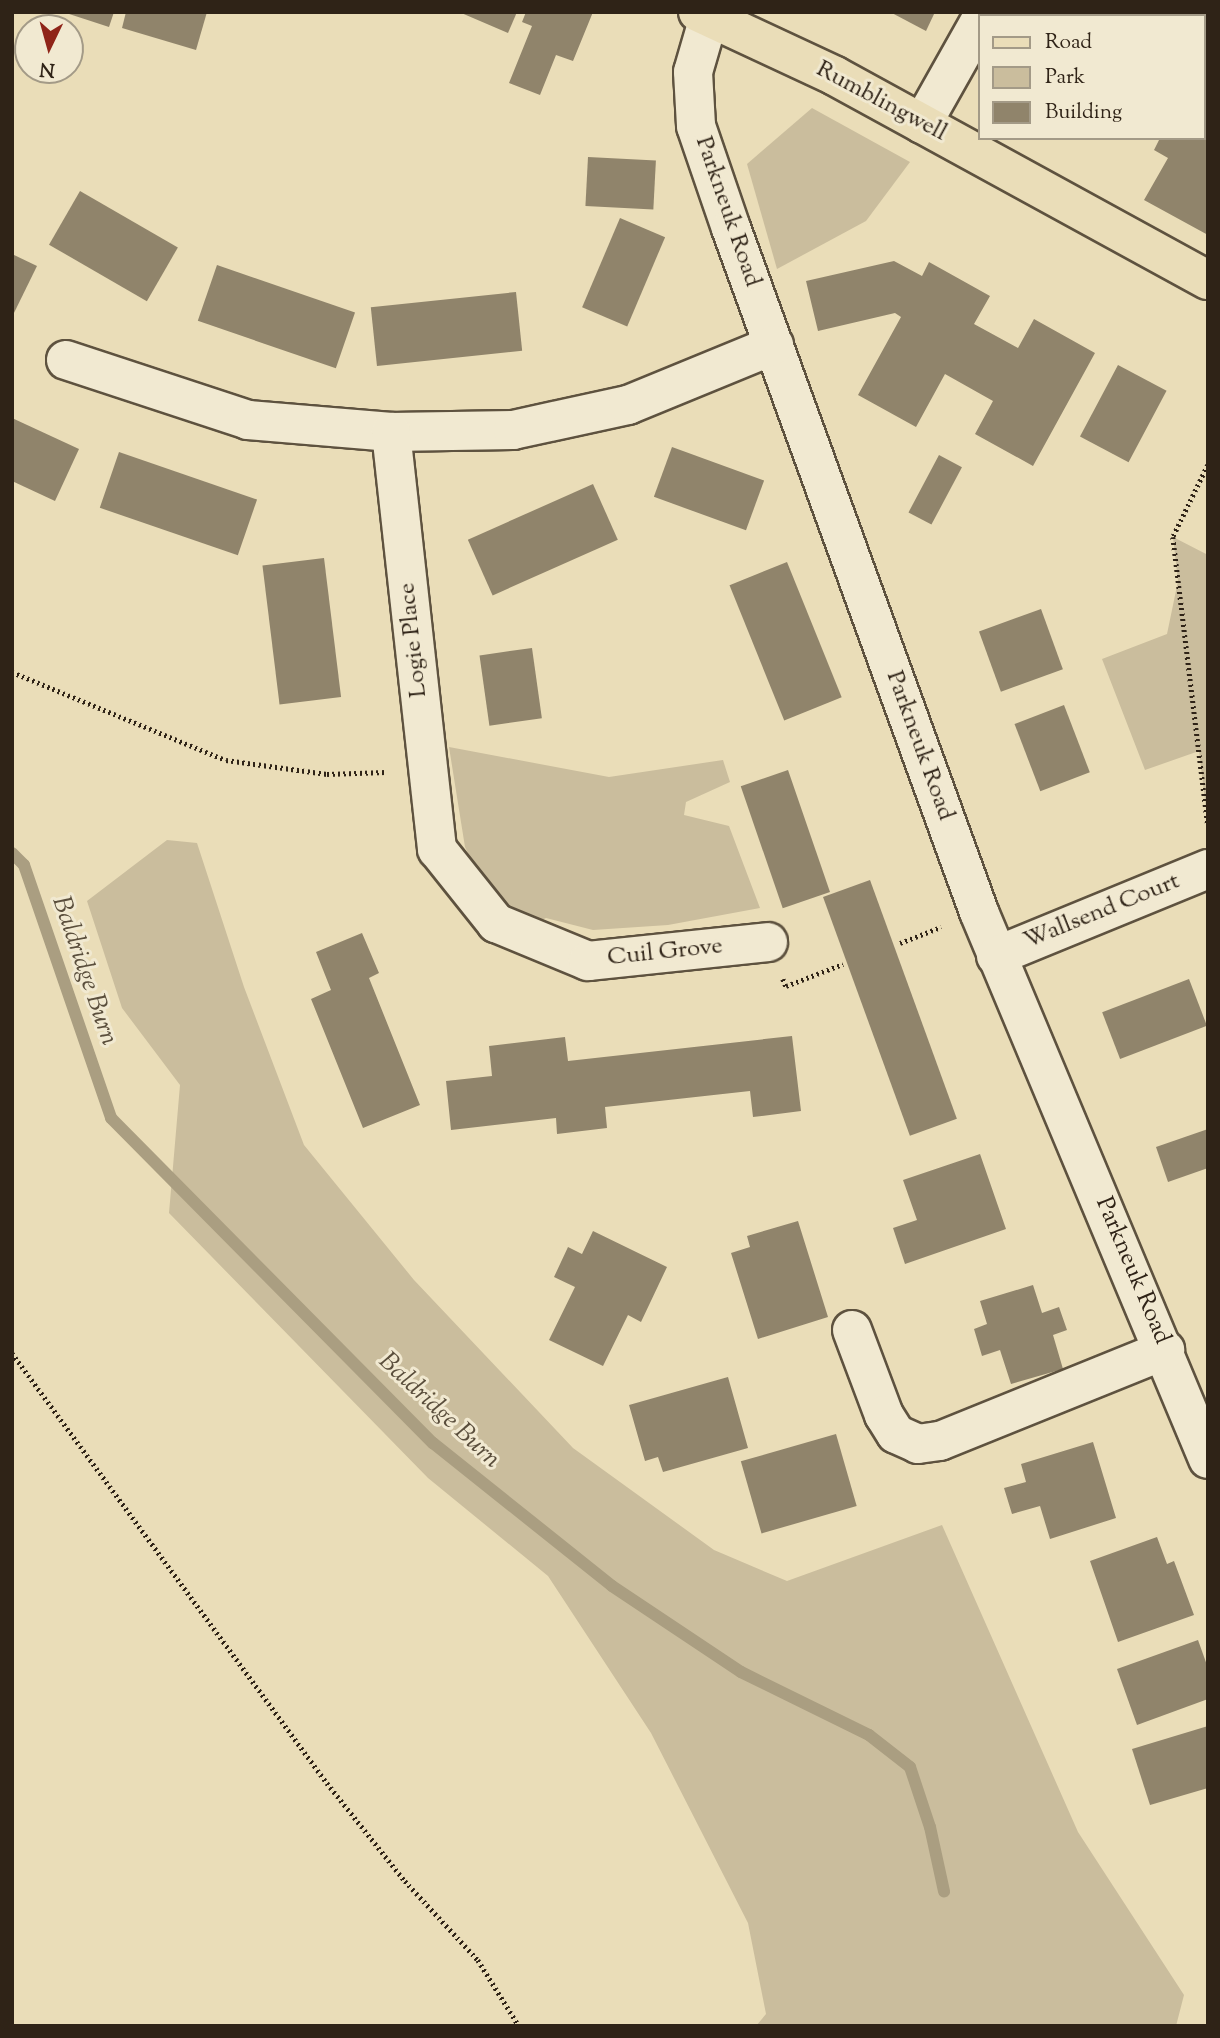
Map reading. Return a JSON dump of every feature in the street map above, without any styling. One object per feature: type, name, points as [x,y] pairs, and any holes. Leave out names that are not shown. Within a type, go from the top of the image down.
[{"type":"main road","name":"Rumblingwell","points":[[703,15],[912,118],[1208,280]]},
{"type":"street","points":[[912,118],[960,12]]},
{"type":"street","name":"Parkneuk Road","points":[[703,15],[693,72],[696,126],[996,956],[1165,1350],[1208,1459]]},
{"type":"street","points":[[912,118],[978,24]]},
{"type":"street","points":[[66,360],[248,420],[391,432],[513,430],[628,405],[774,345]]},
{"type":"street","name":"Logie Place","points":[[391,432],[437,849]]},
{"type":"street","name":"Cuil Grove","points":[[437,849],[496,923],[588,961],[768,942]]},
{"type":"street","name":"Wallsend Court","points":[[996,956],[1208,869]]},
{"type":"street","points":[[852,1330],[884,1415],[896,1434],[918,1444],[940,1441],[1165,1350]]},
{"type":"path","points":[[1208,465],[1173,537],[1208,825]]},
{"type":"path","points":[[12,672],[226,761],[327,774],[429,770]]},
{"type":"path","points":[[12,1353],[327,1783],[405,1881],[478,1960],[519,2026]]},
{"type":"green space","points":[[812,108],[910,162],[866,221],[777,269],[747,164]]},
{"type":"green space","points":[[1173,537],[1208,555],[1208,825],[1199,751],[1145,770],[1102,659],[1167,634],[1178,581]]},
{"type":"green space","points":[[449,747],[609,777],[723,760],[730,782],[686,802],[684,815],[729,826],[760,908],[668,925],[593,930],[546,918],[526,927],[480,878],[465,847]]},
{"type":"green space","points":[[167,840],[197,843],[244,987],[304,1145],[414,1280],[573,1448],[714,1550],[787,1581],[942,1525],[1078,1832],[1184,1995],[1176,2026],[756,2026],[766,2014],[748,1923],[651,1733],[548,1576],[428,1478],[169,1213],[180,1085],[122,1008],[87,901]]},
{"type":"building","points":[[63,12],[114,12],[109,27],[84,19],[84,14]]},
{"type":"building","points":[[126,12],[207,12],[196,50],[122,28]]},
{"type":"building","points":[[459,12],[517,12],[508,33]]},
{"type":"building","points":[[526,12],[593,12],[573,61],[556,55],[540,95],[509,83],[532,26],[522,22]]},
{"type":"building","points":[[890,12],[935,12],[926,31]]},
{"type":"building","points":[[994,12],[1072,12],[1032,14],[993,14]]},
{"type":"building","points":[[1082,12],[1117,12],[1098,14],[1081,14]]},
{"type":"building","points":[[1206,97],[1208,98],[1208,235],[1144,200],[1168,158],[1154,150],[1159,140],[1206,140]]},
{"type":"building","points":[[588,157],[656,161],[653,209],[585,206]]},
{"type":"building","points":[[80,191],[178,248],[147,301],[49,245]]},
{"type":"building","points":[[620,218],[665,237],[627,326],[582,307]]},
{"type":"building","points":[[12,254],[37,266],[12,317]]},
{"type":"building","points":[[894,261],[922,276],[929,262],[990,296],[974,324],[1018,348],[1034,319],[1095,353],[1033,466],[975,434],[993,401],[945,374],[916,427],[858,395],[901,317],[895,313],[818,331],[806,281]]},
{"type":"building","points":[[217,265],[355,313],[336,368],[198,321]]},
{"type":"building","points":[[516,292],[522,351],[377,366],[371,307]]},
{"type":"building","points":[[1118,365],[1167,391],[1129,462],[1080,437]]},
{"type":"building","points":[[12,418],[79,449],[55,501],[12,481]]},
{"type":"building","points":[[672,447],[764,481],[746,530],[654,497]]},
{"type":"building","points":[[119,452],[257,500],[238,555],[100,508]]},
{"type":"building","points":[[939,455],[962,467],[931,525],[908,512]]},
{"type":"building","points":[[593,484],[618,540],[493,595],[468,540]]},
{"type":"building","points":[[324,558],[341,697],[280,705],[262,566]]},
{"type":"building","points":[[787,562],[842,697],[784,721],[730,585]]},
{"type":"building","points":[[1041,609],[1063,669],[1001,692],[979,632]]},
{"type":"building","points":[[532,648],[542,718],[489,726],[480,655]]},
{"type":"building","points":[[1064,705],[1090,772],[1040,791],[1015,724]]},
{"type":"building","points":[[788,770],[830,892],[783,908],[741,786]]},
{"type":"building","points":[[870,880],[957,1119],[910,1136],[823,897]]},
{"type":"building","points":[[362,933],[379,973],[369,978],[420,1105],[363,1128],[311,999],[331,990],[316,952]]},
{"type":"building","points":[[1189,979],[1207,1026],[1120,1059],[1102,1012]]},
{"type":"building","points":[[792,1036],[801,1111],[753,1117],[750,1091],[605,1107],[607,1128],[557,1134],[556,1118],[451,1130],[446,1081],[492,1076],[489,1046],[565,1037],[568,1061]]},
{"type":"building","points":[[1208,1129],[1208,1168],[1168,1182],[1156,1147]]},
{"type":"building","points":[[980,1154],[1006,1229],[905,1264],[893,1228],[917,1220],[903,1180]]},
{"type":"building","points":[[798,1221],[828,1317],[758,1339],[731,1253],[750,1247],[747,1236]]},
{"type":"building","points":[[593,1231],[667,1267],[641,1322],[628,1315],[603,1366],[549,1340],[575,1287],[554,1277],[568,1247],[582,1254]]},
{"type":"building","points":[[1033,1285],[1042,1313],[1059,1307],[1067,1330],[1053,1335],[1063,1369],[1011,1384],[1000,1350],[982,1356],[974,1329],[987,1324],[980,1301]]},
{"type":"building","points":[[728,1377],[748,1448],[663,1472],[658,1457],[645,1461],[629,1405]]},
{"type":"building","points":[[836,1434],[857,1506],[762,1533],[741,1461]]},
{"type":"building","points":[[1093,1442],[1116,1518],[1050,1539],[1040,1506],[1012,1514],[1004,1488],[1026,1482],[1021,1464]]},
{"type":"building","points":[[1157,1537],[1167,1564],[1174,1561],[1194,1615],[1118,1642],[1090,1561]]},
{"type":"building","points":[[1198,1640],[1208,1668],[1208,1699],[1137,1725],[1117,1669]]},
{"type":"building","points":[[1208,1726],[1208,1788],[1150,1805],[1132,1749]]},
{"type":"waterway","name":"Baldridge Burn","points":[[12,853],[24,865],[111,1118],[433,1443],[612,1586],[741,1672],[869,1735],[910,1767],[930,1827],[944,1891]]}]
